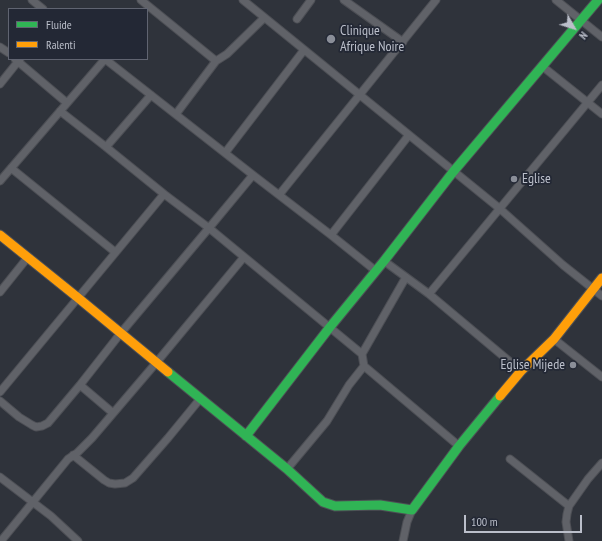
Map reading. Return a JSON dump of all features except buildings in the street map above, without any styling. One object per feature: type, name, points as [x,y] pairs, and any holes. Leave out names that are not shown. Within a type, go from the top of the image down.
[{"type":"street","points":[[32,0],[42,8]]},
{"type":"street","points":[[141,0],[148,8],[216,61]]},
{"type":"street","points":[[148,8],[154,0]]},
{"type":"street","points":[[243,0],[499,208],[563,265],[602,296]]},
{"type":"street","points":[[297,19],[311,0]]},
{"type":"street","points":[[344,0],[402,42]]},
{"type":"street","points":[[279,195],[436,0]]},
{"type":"street","points":[[556,0],[602,36]]},
{"type":"street","points":[[246,436],[453,172],[598,0]]},
{"type":"street","points":[[176,114],[216,61],[227,54],[264,18]]},
{"type":"street","points":[[225,153],[304,50]]},
{"type":"street","points":[[0,84],[18,60],[67,103]]},
{"type":"street","points":[[0,181],[104,60]]},
{"type":"street","points":[[106,60],[376,271]]},
{"type":"street","points":[[542,66],[602,114]]},
{"type":"street","points":[[429,294],[602,85]]},
{"type":"street","points":[[106,147],[151,95]]},
{"type":"street","points":[[60,110],[164,194],[209,228],[362,354]]},
{"type":"street","points":[[331,235],[409,135]]},
{"type":"street","points":[[11,168],[115,252]]},
{"type":"street","points":[[0,401],[27,423],[36,427],[48,423],[120,334],[253,175]]},
{"type":"street","points":[[0,392],[77,297],[164,194]]},
{"type":"street","points":[[0,235],[287,469],[319,498],[335,506],[380,505],[412,510]]},
{"type":"street","points":[[0,292],[28,257]]},
{"type":"street","points":[[1,541],[68,459],[86,445],[244,257]]},
{"type":"street","points":[[384,261],[429,294],[521,372]]},
{"type":"street","points":[[406,277],[362,354],[364,366],[459,446]]},
{"type":"street","points":[[403,541],[407,522],[412,510],[459,446],[521,372],[554,339],[602,278]]},
{"type":"street","points":[[554,339],[602,377]]},
{"type":"street","points":[[287,469],[334,412],[349,385],[364,366]]},
{"type":"street","points":[[80,385],[113,413]]},
{"type":"street","points":[[73,455],[109,483],[125,483],[133,478],[200,399]]},
{"type":"street","points":[[510,459],[569,506]]},
{"type":"street","points":[[569,541],[566,522],[569,506],[588,479],[602,463]]},
{"type":"street","points":[[0,477],[58,522],[78,541]]},
{"type":"traffic: fast","points":[[246,436],[453,172],[598,0]]},
{"type":"traffic: fast","points":[[168,372],[287,469],[323,502],[335,506],[380,505],[412,510],[459,446],[500,396]]},
{"type":"traffic: slow","points":[[0,235],[168,372]]},
{"type":"traffic: slow","points":[[500,396],[521,371],[554,339],[602,278]]},
{"type":"place","name":"Clinique Afrique Noire","points":[[331,39]]},
{"type":"place","name":"Eglise","points":[[514,179]]},
{"type":"place","name":"Eglise Mijede","points":[[573,365]]}]
